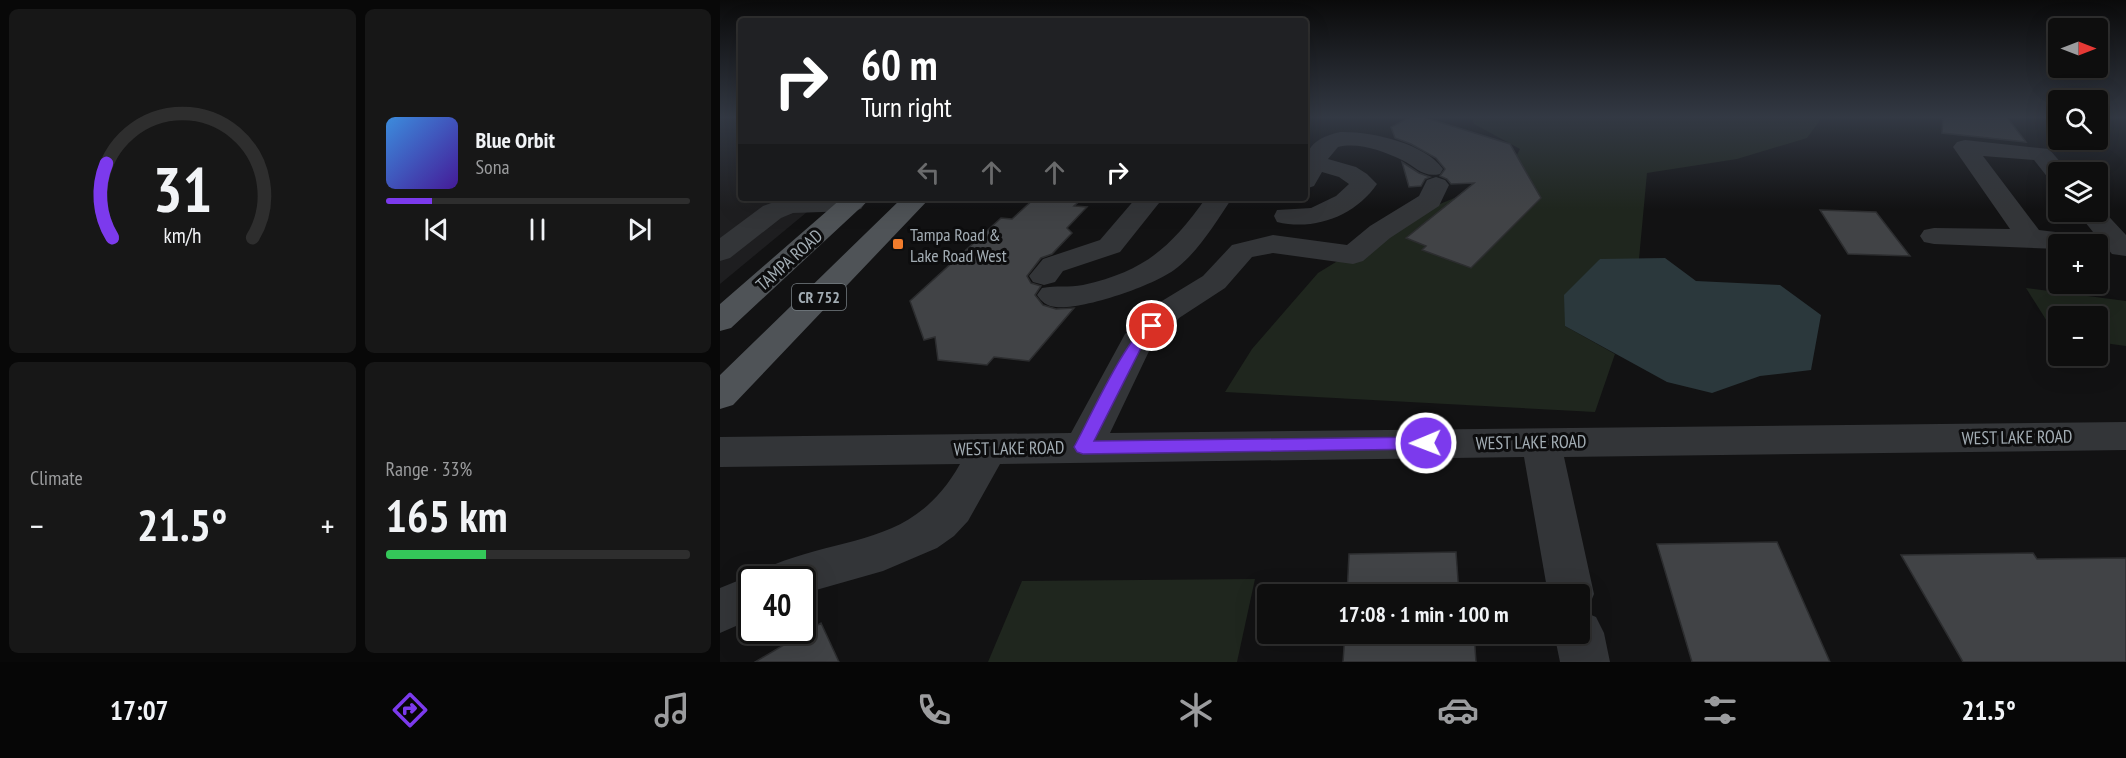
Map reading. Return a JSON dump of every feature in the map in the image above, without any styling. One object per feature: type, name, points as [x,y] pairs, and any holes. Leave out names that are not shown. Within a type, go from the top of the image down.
[{"type":"main road","name":"TAMPA ROAD","points":[[720,321],[854,201]]},
{"type":"main road","name":"CR 752","points":[[720,396],[914,201]]},
{"type":"street","points":[[1310,172],[1324,147]]},
{"type":"street","points":[[1083,447],[1137,342],[1167,311],[1214,282],[1242,251],[1273,244],[1353,255],[1380,232],[1430,200],[1433,177],[1426,163],[1387,147]]},
{"type":"street","points":[[2030,238],[1965,147],[2041,154],[2048,162]]},
{"type":"street","points":[[1273,244],[1292,207],[1316,216],[1345,202],[1364,184],[1355,174],[1337,167],[1310,172]]},
{"type":"street","points":[[720,252],[790,201]]},
{"type":"street","points":[[1148,201],[1110,246],[1053,265],[1048,286],[1056,298],[1072,297],[1134,278],[1168,261],[1217,201]]},
{"type":"street","points":[[2097,222],[2115,247]]},
{"type":"street","points":[[1934,236],[2048,240]]},
{"type":"street","points":[[1110,246],[1134,278],[1167,311]]},
{"type":"street","name":"WEST LAKE ROAD","points":[[720,452],[2126,436]]},
{"type":"street","points":[[1541,442],[1569,584]]},
{"type":"street","points":[[816,570],[884,552],[929,533],[954,509],[988,449]]},
{"type":"street","points":[[720,612],[738,604]]},
{"type":"street","points":[[1581,644],[1585,662]]},
{"type":"shaded area","points":[[720,147],[738,147],[738,201],[820,201],[720,284]]},
{"type":"shaded area","points":[[1516,147],[1777,147],[1737,159],[1647,173],[1639,259],[1600,259],[1565,326],[1615,354],[1595,412],[1225,392],[1252,349],[1318,273],[1411,216],[1505,177],[1520,149]]},
{"type":"shaded area","points":[[1665,258],[1696,281],[1780,285],[1821,315],[1811,370],[1760,376],[1712,393],[1667,382],[1565,326],[1564,295],[1600,259]]},
{"type":"shaded area","points":[[2026,288],[2048,291],[2048,294],[2072,294],[2126,301],[2126,346],[2108,344],[2108,306],[2048,306],[2048,323]]},
{"type":"shaded area","points":[[1255,579],[1237,662],[988,662],[1022,581]]},
{"type":"building","points":[[1416,147],[1512,147],[1541,198],[1471,268],[1422,250],[1426,246],[1406,238],[1474,183],[1451,184],[1440,176],[1445,169],[1436,158]]},
{"type":"building","points":[[1402,162],[1430,177],[1425,179],[1421,186],[1409,187]]},
{"type":"building","points":[[1032,201],[1080,201],[1074,206],[1087,207],[1067,228],[1072,233],[1052,254],[1041,258],[1027,276],[1031,283],[1041,286],[1035,295],[1043,305],[1056,309],[1074,308],[1029,361],[994,357],[987,365],[938,360],[935,337],[924,340],[910,301],[1001,218],[1012,219]]},
{"type":"building","points":[[1820,210],[1876,212],[1910,256],[1848,254]]},
{"type":"building","points":[[1777,542],[1830,662],[1692,662],[1657,544]]},
{"type":"building","points":[[1456,552],[1458,584],[1348,584],[1349,554]]},
{"type":"building","points":[[2033,553],[2037,559],[2126,558],[2126,662],[1963,662],[1901,555]]},
{"type":"building","points":[[821,623],[839,662],[755,662],[785,644],[816,644],[816,626]]},
{"type":"building","points":[[1344,644],[1475,644],[1476,662],[1343,662]]},
{"type":"place","name":"Tampa Road & Lake Road West","points":[[898,244]]},
{"type":"route","points":[[1152,326],[1137,342],[1083,447],[1426,443]]}]
